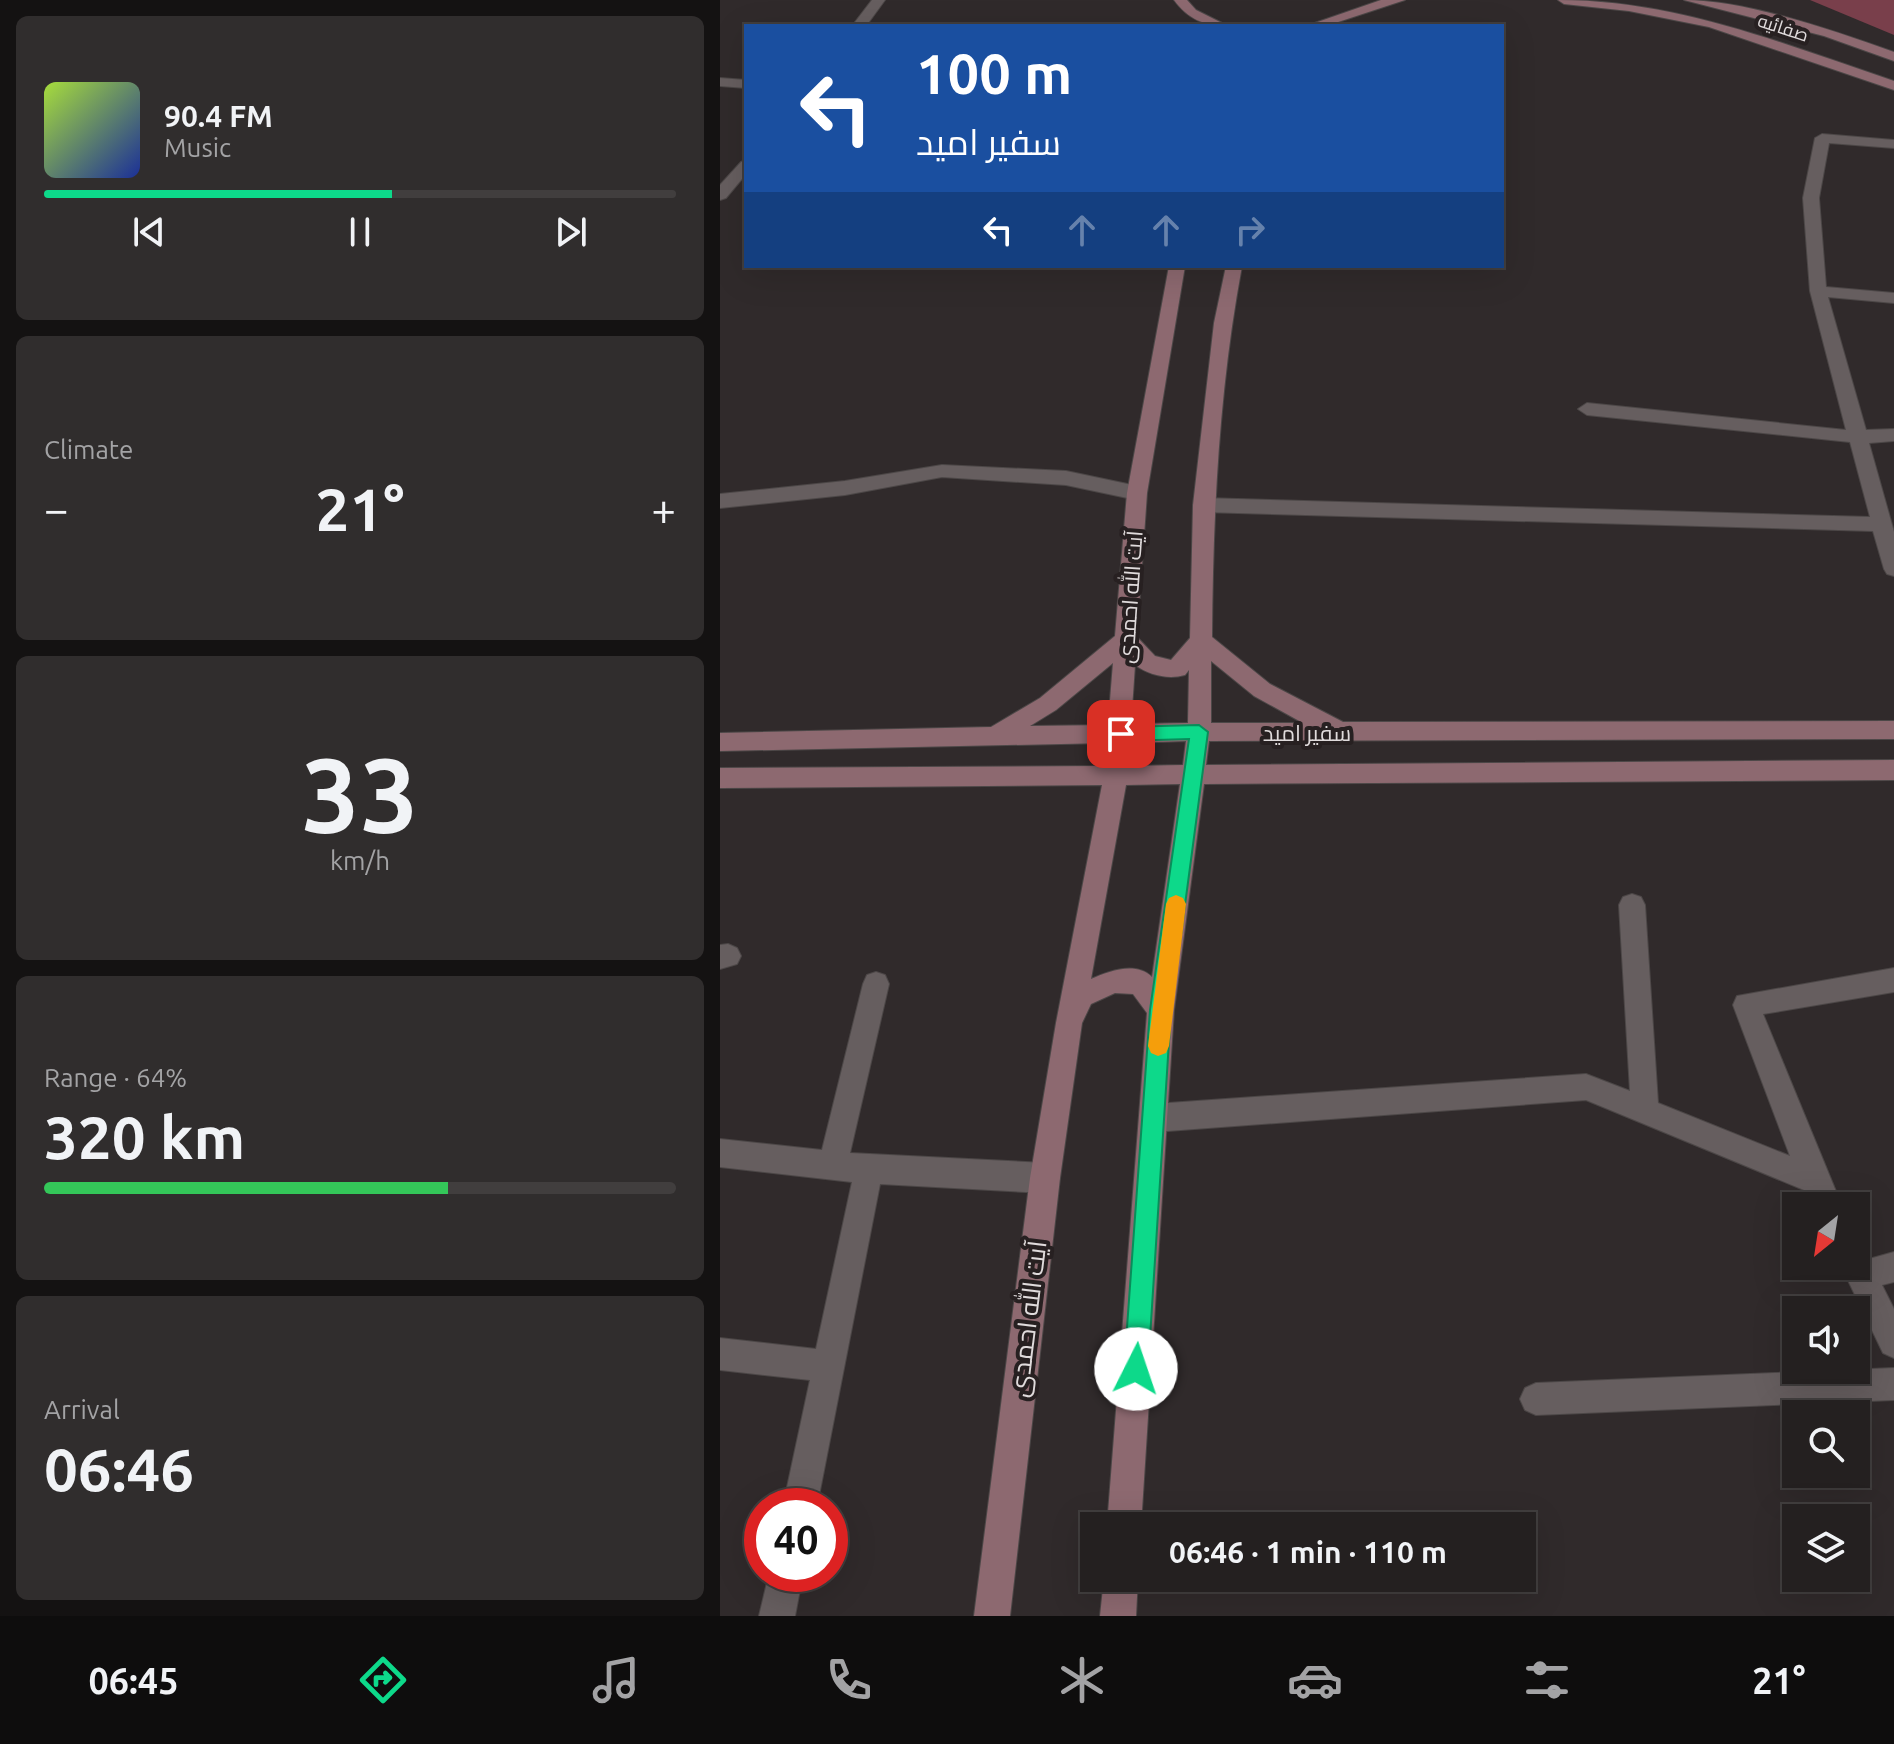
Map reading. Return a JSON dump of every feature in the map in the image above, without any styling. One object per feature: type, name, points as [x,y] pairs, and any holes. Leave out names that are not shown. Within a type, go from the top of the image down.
[{"type":"street","points":[[861,24],[879,0]]},
{"type":"street","points":[[1163,0],[1216,24]]},
{"type":"street","points":[[1180,0],[1199,24]]},
{"type":"street","points":[[1313,24],[1335,15],[1348,0]]},
{"type":"street","points":[[1315,24],[1399,0]]},
{"type":"street","name":"صفائیه","points":[[1564,0],[1629,7],[1712,24],[1894,86]]},
{"type":"street","name":"صفائیه","points":[[1690,0],[1828,33],[1894,57]]},
{"type":"street","points":[[720,82],[744,84]]},
{"type":"street","points":[[1894,144],[1822,138],[1811,198],[1818,291],[1894,569]]},
{"type":"street","points":[[720,195],[744,167]]},
{"type":"street","name":"آیت الله احمدی","points":[[992,1616],[1045,1178],[1069,1023],[1116,774],[1137,493],[1177,268]]},
{"type":"street","points":[[1125,1512],[1161,1010],[1199,732],[1203,505],[1223,323],[1234,268]]},
{"type":"street","points":[[1818,291],[1894,298]]},
{"type":"street","points":[[1587,409],[1858,437],[1894,435]]},
{"type":"street","points":[[720,501],[845,488],[942,471],[1066,478],[1137,493]]},
{"type":"street","points":[[1203,505],[1880,524]]},
{"type":"street","points":[[995,736],[1048,704],[1127,639],[1139,659],[1157,669],[1177,669],[1201,640]]},
{"type":"street","points":[[1201,640],[1262,690],[1346,733]]},
{"type":"street","name":"سفیر امید","points":[[720,742],[1199,732],[1894,730]]},
{"type":"street","points":[[1378,733],[1378,773]]},
{"type":"street","name":"سفیر امید","points":[[720,778],[1894,770]]},
{"type":"street","points":[[1632,905],[1645,1111]]},
{"type":"street","points":[[1820,1192],[1746,1005],[1894,980]]},
{"type":"street","name":"آیت الله احمدی","points":[[1069,1023],[1082,995],[1114,981],[1140,982],[1161,1010]]},
{"type":"street","points":[[833,1165],[876,984]]},
{"type":"street","points":[[1154,1118],[1586,1087],[1814,1180]]},
{"type":"street","points":[[720,1153],[869,1169],[1045,1178]]},
{"type":"street","points":[[804,1488],[869,1169]]},
{"type":"street","points":[[1870,1270],[1894,1267]]},
{"type":"street","points":[[1863,1280],[1894,1342]]},
{"type":"street","points":[[720,1354],[829,1366]]},
{"type":"street","points":[[1536,1399],[1894,1384]]},
{"type":"street","points":[[777,1616],[782,1592]]},
{"type":"street","points":[[1118,1616],[1120,1592]]},
{"type":"shaded area","points":[[1810,0],[1894,0],[1894,35]]},
{"type":"slow traffic","points":[[1158,1046],[1176,904]]},
{"type":"route","points":[[1121,734],[1199,732],[1161,1010],[1136,1369]]}]
